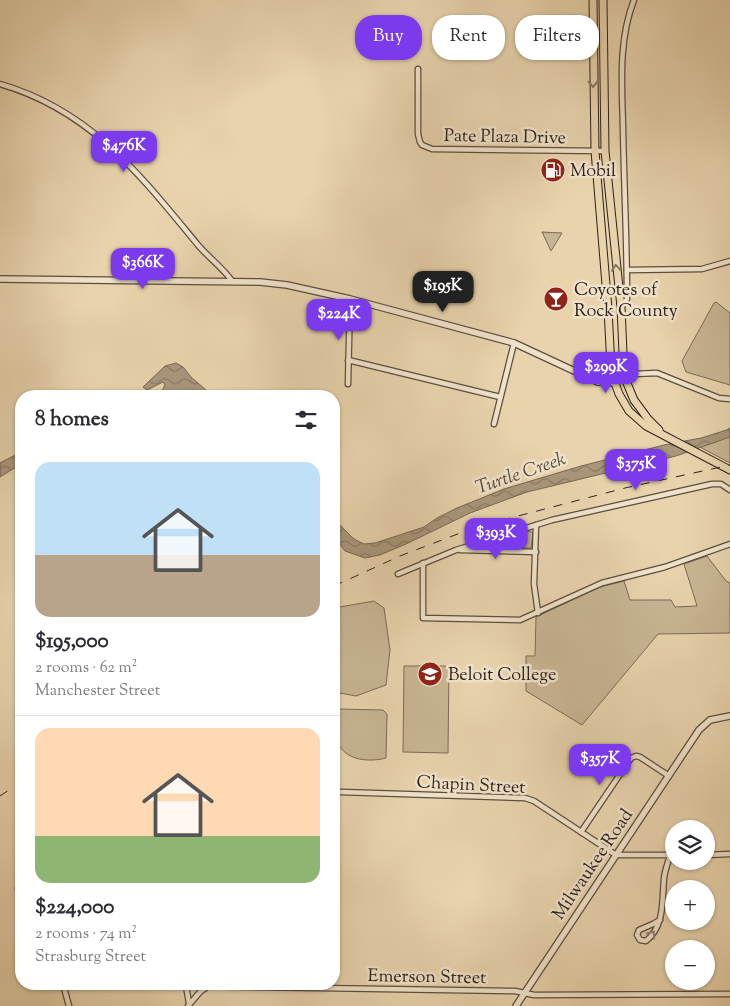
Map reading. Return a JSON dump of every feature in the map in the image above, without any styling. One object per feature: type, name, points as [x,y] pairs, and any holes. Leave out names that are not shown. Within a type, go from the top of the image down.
[{"type":"main road","points":[[593,0],[595,151],[614,379],[619,394],[629,411],[646,426],[730,470]]},
{"type":"main road","points":[[603,0],[606,151],[621,307],[624,376],[634,400],[648,419],[666,437]]},
{"type":"street","points":[[621,307],[627,299],[622,93],[623,45],[627,18],[634,0]]},
{"type":"street","name":"Pate Plaza Drive","points":[[418,69],[418,134],[420,142],[426,147],[432,149],[606,151]]},
{"type":"street","points":[[0,84],[50,104],[106,142],[141,178],[200,248],[232,281]]},
{"type":"street","points":[[627,270],[702,268],[730,261]]},
{"type":"street","points":[[0,279],[232,281],[287,285],[350,299],[514,343],[586,378],[614,379],[633,374],[658,373],[719,398],[730,399]]},
{"type":"street","points":[[348,384],[350,299]]},
{"type":"street","points":[[494,424],[514,343]]},
{"type":"street","points":[[348,360],[500,397]]},
{"type":"street","points":[[398,574],[456,550],[536,525],[712,484],[721,484],[730,490]]},
{"type":"street","points":[[536,525],[534,584],[538,613]]},
{"type":"street","points":[[423,563],[423,618],[511,621],[520,620],[538,613],[602,583],[665,567],[730,544]]},
{"type":"street","points":[[456,550],[536,552]]},
{"type":"street","name":"Milwaukee Road","points":[[516,1006],[699,730],[704,724],[715,718],[730,716]]},
{"type":"street","points":[[581,832],[627,762],[634,756],[640,757],[669,776]]},
{"type":"street","name":"Chapin Street","points":[[341,792],[525,798],[534,801],[616,856]]},
{"type":"street","points":[[715,855],[730,854]]},
{"type":"street","points":[[616,856],[665,855]]},
{"type":"street","points":[[660,920],[639,930],[637,935],[640,940],[649,940],[660,920],[662,915],[667,870]]},
{"type":"street","name":"Emerson Street","points":[[340,988],[525,993],[534,995],[730,994]]},
{"type":"street","points":[[65,990],[69,1006]]},
{"type":"street","points":[[186,990],[188,1005]]},
{"type":"street","points":[[188,1005],[203,990]]},
{"type":"green space","points":[[542,232],[562,233],[551,251]]},
{"type":"green space","points":[[716,302],[730,313],[730,385],[686,372],[682,361]]},
{"type":"green space","points":[[730,428],[730,463],[700,447]]},
{"type":"green space","points":[[529,531],[533,533],[531,548],[483,547],[485,545]]},
{"type":"green space","points":[[707,556],[726,581],[730,583],[730,633],[658,634],[582,725],[526,691],[526,656],[535,656],[536,617],[600,587],[624,581],[630,600],[671,600],[675,607],[697,606],[684,564]]},
{"type":"green space","points":[[374,601],[384,608],[390,650],[386,685],[356,696],[340,693],[340,607]]},
{"type":"green space","points":[[404,666],[449,666],[448,753],[403,752]]},
{"type":"green space","points":[[340,709],[383,710],[387,714],[386,758],[363,760],[343,751],[340,746]]},
{"type":"water","points":[[176,363],[183,367],[206,390],[162,390],[165,385],[163,382],[147,390],[143,387],[165,366]]},
{"type":"water","points":[[730,429],[730,437],[676,456],[527,492],[470,513],[380,555],[365,558],[345,551],[340,544],[340,525],[354,539],[364,544],[375,543],[424,527],[457,508],[504,489],[581,466],[664,445],[701,438]]},
{"type":"water","points":[[15,455],[15,468],[0,477],[0,463]]},
{"type":"railway","points":[[340,583],[400,556],[476,527],[625,488],[730,465]]},
{"type":"railway","points":[[0,796],[15,786]]},
{"type":"place","name":"Mobil","points":[[553,170]]},
{"type":"place","name":"Coyotes of Rock County","points":[[556,299]]},
{"type":"place","name":"Beloit College","points":[[430,674]]},
{"type":"water label","name":"Turtle Creek","points":[[520,472]]}]
